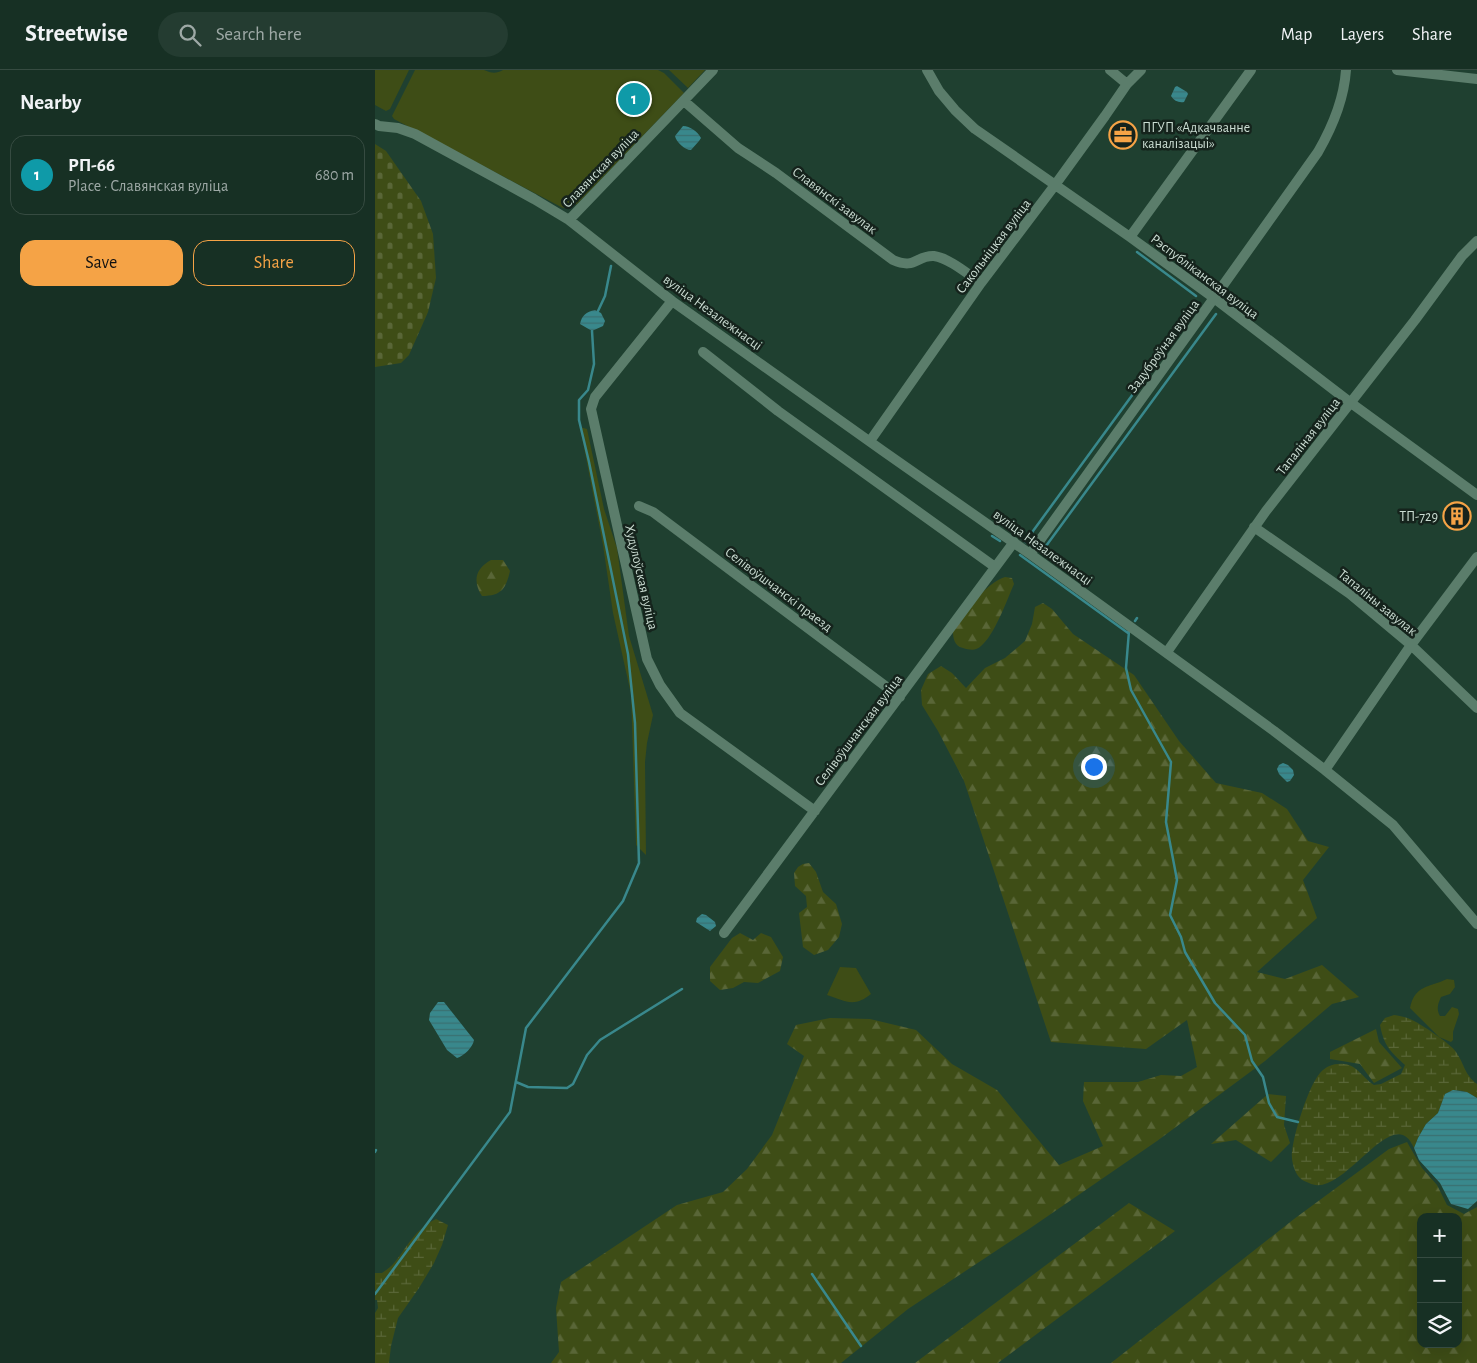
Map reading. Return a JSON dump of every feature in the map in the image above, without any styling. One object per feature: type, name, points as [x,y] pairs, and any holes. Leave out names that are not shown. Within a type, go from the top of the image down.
[{"type":"street","name":"Славянская вуліца","points":[[569,220],[713,70]]},
{"type":"street","name":"Рэспубліканская вуліца","points":[[927,70],[939,92],[975,129],[1130,237],[1214,298],[1351,403],[1475,491]]},
{"type":"street","points":[[1110,70],[1127,84]]},
{"type":"street","name":"Сакольніцкая вуліца","points":[[870,441],[981,283],[1055,185],[1127,84],[1141,70]]},
{"type":"street","points":[[1130,237],[1251,70]]},
{"type":"street","name":"Задуброўная вуліца","points":[[1030,554],[1214,298],[1326,138],[1339,108],[1346,70]]},
{"type":"street","points":[[1397,70],[1477,79]]},
{"type":"street","name":"Славянскі завулак","points":[[684,101],[737,148],[776,173],[893,260],[902,264],[908,264],[926,257],[935,256],[947,260],[981,283]]},
{"type":"street","name":"вуліца Незалежнасці","points":[[375,124],[398,128],[415,134],[569,220],[672,301],[1167,652],[1325,770],[1393,825],[1476,920]]},
{"type":"street","name":"Тапаліная вуліца","points":[[1167,652],[1254,527],[1462,256],[1477,241]]},
{"type":"street","name":"Худулоўская вуліца","points":[[672,301],[595,397],[591,409],[647,659],[660,685],[680,713],[815,810]]},
{"type":"street","points":[[703,352],[778,411],[995,567]]},
{"type":"street","name":"Селівоўшчанскі праезд","points":[[639,506],[653,512],[900,697]]},
{"type":"street","name":"Тапаліны завулак","points":[[1254,527],[1350,594],[1411,645],[1477,708]]},
{"type":"street","name":"Селівоўшчанская вуліца","points":[[724,933],[1014,542]]},
{"type":"street","points":[[1325,770],[1411,645],[1477,557]]},
{"type":"green space","points":[[375,70],[409,70],[390,109],[386,111],[375,105]]},
{"type":"green space","points":[[415,70],[484,70],[493,73],[503,70],[658,70],[664,73],[684,93],[577,204],[563,208],[394,119],[392,116]]},
{"type":"green space","points":[[669,70],[705,70],[688,88]]},
{"type":"green space","points":[[375,144],[386,151],[421,201],[433,234],[436,278],[428,312],[409,355],[401,363],[375,367]]},
{"type":"green space","points":[[599,167],[601,168],[598,177],[573,204],[568,205],[568,202]]},
{"type":"green space","points":[[580,427],[587,429],[604,509],[617,548],[629,636],[653,715],[645,762],[646,855],[636,845],[631,694],[613,613],[603,545]]},
{"type":"green space","points":[[491,560],[503,560],[510,571],[505,586],[499,593],[482,596],[477,585],[477,575],[482,567]]},
{"type":"green space","points":[[1005,577],[1012,578],[1014,584],[991,634],[977,649],[960,647],[956,644],[953,630],[983,592]]},
{"type":"green space","points":[[1043,603],[1052,609],[1073,634],[1134,675],[1179,741],[1216,783],[1262,793],[1287,809],[1308,841],[1329,847],[1303,880],[1317,918],[1257,972],[1285,979],[1322,965],[1359,997],[1332,1004],[1265,1061],[1157,1141],[908,1309],[841,1363],[551,1363],[559,1352],[556,1308],[561,1282],[677,1205],[723,1192],[747,1169],[772,1135],[804,1056],[787,1044],[796,1025],[830,1018],[870,1019],[916,1030],[952,1064],[997,1090],[1059,1165],[1103,1146],[1083,1101],[1084,1082],[1138,1082],[1161,1075],[1181,1076],[1197,1067],[1187,1020],[1146,1049],[1051,1042],[964,781],[922,705],[921,690],[928,674],[941,666],[952,673],[966,688],[985,668],[1005,658],[1025,641],[1032,624],[1035,607]]},
{"type":"green space","points":[[809,863],[816,872],[823,892],[836,904],[842,924],[839,937],[828,950],[814,955],[803,947],[799,913],[807,907],[806,896],[795,886],[794,873],[798,867]]},
{"type":"green space","points":[[740,933],[753,940],[761,933],[771,937],[783,957],[780,971],[758,983],[744,982],[733,988],[720,990],[710,981],[710,967],[732,938]]},
{"type":"green space","points":[[840,967],[856,968],[871,994],[854,1002],[844,1001],[827,995]]},
{"type":"green space","points":[[1447,979],[1454,980],[1455,987],[1450,994],[1441,997],[1438,1009],[1440,1016],[1445,1016],[1452,1007],[1458,1009],[1459,1014],[1451,1042],[1439,1037],[1410,1008],[1415,995],[1419,991]]},
{"type":"green space","points":[[1394,1015],[1416,1022],[1453,1049],[1469,1077],[1477,1084],[1477,1098],[1469,1093],[1458,1090],[1445,1094],[1438,1113],[1426,1124],[1414,1148],[1405,1136],[1394,1135],[1381,1142],[1337,1178],[1322,1185],[1302,1180],[1294,1169],[1292,1152],[1302,1111],[1315,1080],[1325,1068],[1337,1064],[1353,1067],[1374,1085],[1381,1084],[1401,1074],[1405,1065],[1388,1048],[1380,1025],[1385,1018]]},
{"type":"green space","points":[[1376,1029],[1379,1042],[1402,1068],[1374,1083],[1360,1064],[1330,1059],[1330,1052]]},
{"type":"green space","points":[[1268,1094],[1286,1096],[1284,1125],[1290,1143],[1271,1162],[1236,1140],[1211,1144]]},
{"type":"green space","points":[[1407,1142],[1422,1168],[1437,1185],[1447,1205],[1464,1214],[1477,1207],[1477,1363],[1111,1363],[1294,1219],[1389,1149]]},
{"type":"green space","points":[[1129,1203],[1175,1231],[998,1363],[915,1363]]},
{"type":"green space","points":[[436,1219],[448,1225],[442,1245],[419,1288],[398,1318],[389,1363],[375,1363],[375,1313],[378,1308],[377,1300],[375,1300],[375,1273],[382,1273],[391,1266],[417,1233],[428,1223]]},
{"type":"water","points":[[1177,86],[1188,94],[1184,102],[1177,101],[1171,96]]},
{"type":"water","points":[[683,126],[693,130],[701,138],[691,150],[679,143],[675,136]]},
{"type":"water","points":[[595,310],[601,313],[605,321],[603,326],[592,331],[580,324],[585,314]]},
{"type":"water","points":[[1283,763],[1293,770],[1294,775],[1287,782],[1277,769]]},
{"type":"water","points":[[702,914],[715,922],[716,926],[710,931],[696,922],[697,918]]},
{"type":"water","points":[[438,1002],[444,1002],[474,1040],[468,1051],[457,1058],[447,1050],[429,1020],[430,1013]]},
{"type":"water","points":[[1453,1090],[1467,1092],[1477,1098],[1477,1201],[1468,1209],[1451,1204],[1440,1183],[1419,1160],[1414,1148],[1426,1124],[1438,1113],[1445,1094]]},
{"type":"waterway","points":[[1137,252],[1196,296]]},
{"type":"waterway","points":[[598,311],[605,296],[611,266]]},
{"type":"waterway","points":[[1025,542],[1198,305]]},
{"type":"waterway","points":[[1046,546],[1216,314]]},
{"type":"waterway","points":[[375,1294],[510,1112],[526,1028],[623,901],[639,863],[635,723],[628,654],[579,420],[579,400],[588,390],[594,364],[592,331]]},
{"type":"waterway","points":[[992,536],[1000,541]]},
{"type":"waterway","points":[[1020,555],[1128,633]]},
{"type":"waterway","points":[[1129,631],[1126,668],[1131,690],[1171,762],[1166,822],[1177,880],[1170,915],[1181,937],[1185,952],[1215,1003],[1245,1035],[1252,1061],[1263,1077],[1269,1103],[1277,1117],[1298,1122]]},
{"type":"waterway","points":[[516,1082],[528,1087],[567,1088],[573,1084],[587,1055],[600,1040],[682,989]]},
{"type":"waterway","points":[[812,1274],[861,1346]]},
{"type":"place","name":"РП-66","points":[[634,99]]},
{"type":"place","name":"ПГУП «Адкачванне каналізацыі»","points":[[1123,135]]},
{"type":"place","name":"ТП-729","points":[[1457,516]]}]
